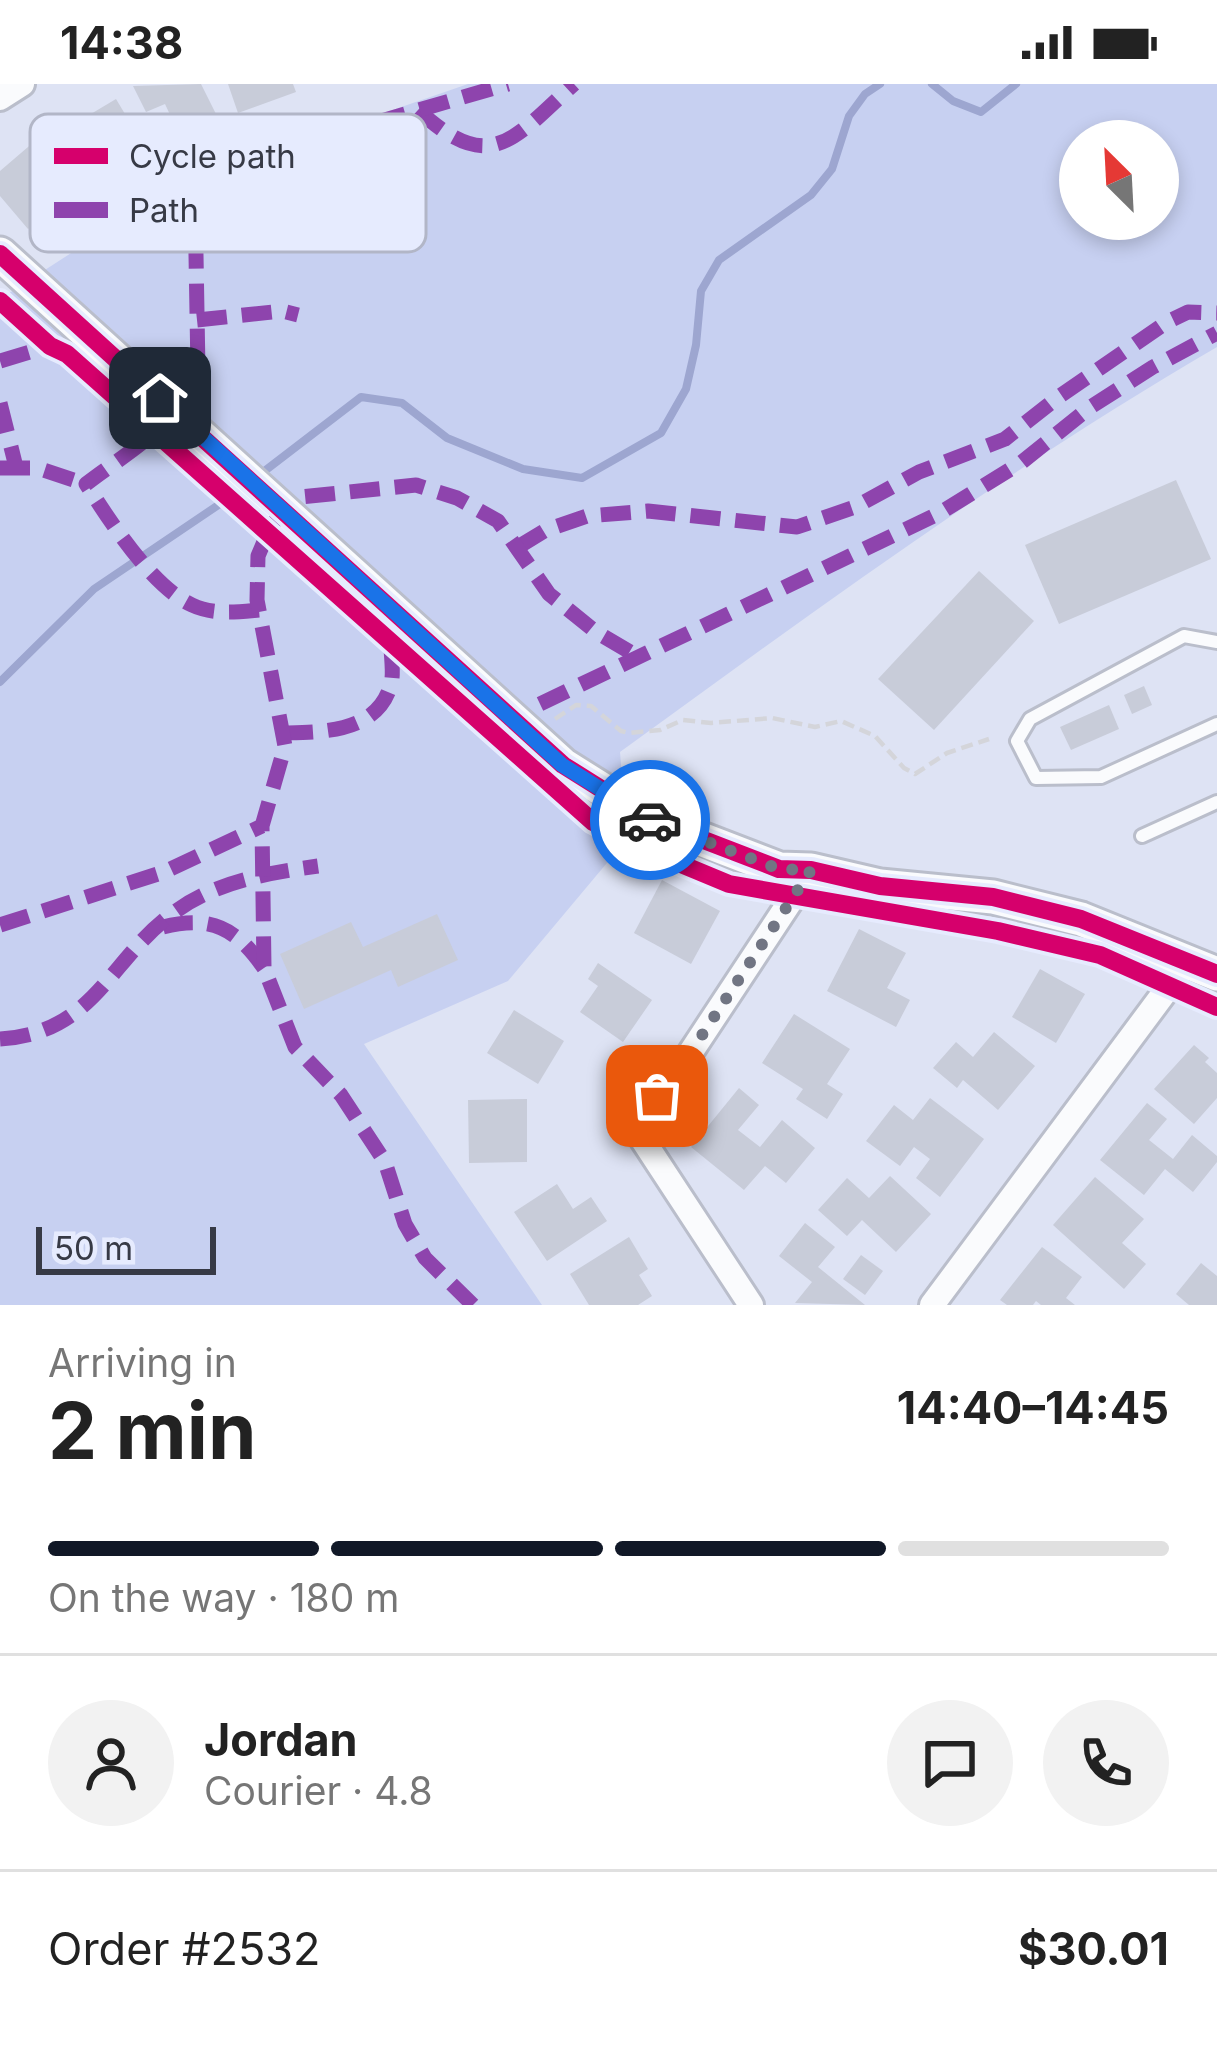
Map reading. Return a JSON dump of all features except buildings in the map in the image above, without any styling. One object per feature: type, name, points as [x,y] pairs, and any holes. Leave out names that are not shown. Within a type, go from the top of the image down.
[{"type":"street","points":[[0,98],[22,84]]},
{"type":"street","points":[[0,254],[562,765],[649,819],[779,869],[811,870],[880,886],[993,896],[1081,920],[1202,968],[932,1305]]},
{"type":"street","points":[[751,1305],[633,1125],[681,1067],[811,870]]},
{"type":"lane","points":[[1217,642],[1184,635],[1030,719],[1017,741],[1036,778],[1101,777],[1217,724]]},
{"type":"lane","points":[[1142,836],[1217,802]]},
{"type":"path","points":[[554,719],[576,705],[591,706],[629,733],[659,730],[683,719],[711,723],[772,718],[815,727],[841,721],[875,736],[915,774],[947,753],[989,739]]},
{"type":"shaded area","points":[[468,84],[1217,84],[1217,347],[988,491],[620,752],[627,839],[508,981],[364,1044],[542,1305],[0,1305],[0,299],[73,252],[426,252],[426,114],[381,114]]},
{"type":"waterway","points":[[258,476],[361,397],[402,403],[447,438],[523,469],[582,478],[661,433],[686,389],[701,291],[719,260],[811,195],[832,169],[849,116],[865,94],[880,84]]},
{"type":"waterway","points":[[932,84],[953,101],[981,112],[1016,84]]},
{"type":"waterway","points":[[0,682],[94,589],[242,489]]},
{"type":"marked path","points":[[405,114],[508,84]]},
{"type":"marked path","points":[[426,116],[465,142],[500,143],[534,121],[574,84]]},
{"type":"marked path","points":[[418,110],[423,114]]},
{"type":"marked path","points":[[196,252],[198,371],[191,389],[167,421],[86,484],[133,552],[177,596],[208,610],[259,610]]},
{"type":"marked path","points":[[197,320],[282,311],[298,315]]},
{"type":"marked path","points":[[518,547],[546,530],[587,516],[648,511],[797,527],[855,507],[919,472],[1005,439],[1167,322],[1188,312],[1217,313]]},
{"type":"marked path","points":[[540,704],[940,513],[1022,462],[1089,408],[1217,333]]},
{"type":"marked path","points":[[0,361],[50,346]]},
{"type":"marked path","points":[[0,403],[16,467]]},
{"type":"marked path","points":[[0,468],[37,468],[86,484]]},
{"type":"marked path","points":[[473,1305],[425,1258],[405,1224],[385,1162],[341,1095],[295,1047],[264,968],[262,826],[285,746],[257,600],[258,556],[271,525],[301,497],[416,485],[457,498],[498,521],[549,594],[596,632],[637,656]]},
{"type":"marked path","points":[[283,733],[347,726],[374,712],[391,684],[391,645]]},
{"type":"marked path","points":[[0,925],[164,872],[262,826]]},
{"type":"marked path","points":[[0,1039],[32,1034],[80,1008],[153,930],[192,901],[244,880],[318,866]]},
{"type":"marked path","points":[[163,927],[195,923],[221,928],[243,943],[264,968]]},
{"type":"cycle path","points":[[0,254],[563,765],[649,819],[779,869],[811,870],[880,886],[993,897],[1081,919],[1217,974]]},
{"type":"cycle path","points":[[0,301],[50,346],[67,354],[593,822],[729,884],[998,931],[1100,955],[1217,1007]]},
{"type":"way so far","points":[[650,820],[779,869],[811,870],[657,1096]]},
{"type":"route","points":[[160,398],[562,765],[650,820]]}]
